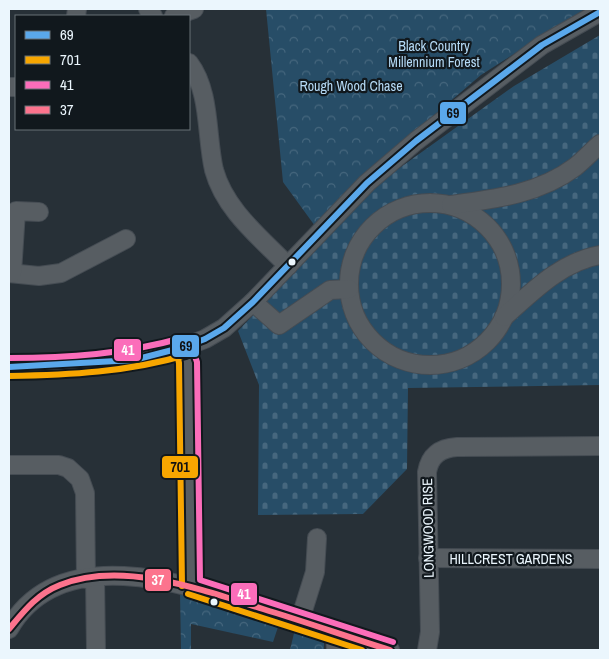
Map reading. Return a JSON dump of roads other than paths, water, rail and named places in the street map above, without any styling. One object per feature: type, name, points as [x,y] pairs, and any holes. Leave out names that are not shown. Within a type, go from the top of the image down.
[{"type":"street","points":[[177,15],[194,9]]},
{"type":"street","points":[[9,367],[38,367],[134,360],[184,347],[205,339],[224,328],[253,302],[367,183],[416,141],[542,45],[600,12]]},
{"type":"street","points":[[190,65],[198,82],[215,171],[227,199],[238,215],[288,266]]},
{"type":"street","points":[[448,206],[511,196],[540,187],[574,167],[600,144]]},
{"type":"street","points":[[420,203],[460,208],[478,218],[493,232],[503,250],[511,282],[507,309],[485,343],[468,355],[450,363],[429,365],[409,363],[390,355],[374,343],[365,332],[352,309],[349,289],[350,268],[356,249],[368,232],[382,218],[400,208],[420,203]]},
{"type":"street","points":[[39,212],[16,210],[10,273],[40,276],[61,273],[126,239]]},
{"type":"street","points":[[502,319],[541,284],[567,266],[600,255]]},
{"type":"street","points":[[253,302],[279,325],[330,290],[349,289]]},
{"type":"street","points":[[184,347],[188,362],[191,586]]},
{"type":"street","name":"LONGWOOD RISE","points":[[428,650],[430,632],[428,464],[440,451],[457,447],[600,446]]},
{"type":"street","points":[[9,465],[59,464],[68,468],[80,479],[84,493],[96,650]]},
{"type":"street","points":[[300,620],[315,572],[317,538]]},
{"type":"street","name":"HILLCREST GARDENS","points":[[428,558],[597,559]]},
{"type":"street","points":[[9,629],[24,608],[51,588],[90,578],[142,577],[191,586],[390,650]]},
{"type":"street","points":[[335,632],[336,650]]},
{"type":"park label","name":"Black Country Millennium Forest","points":[[434,54]]},
{"type":"park label","name":"Rough Wood Chase","points":[[351,86]]}]
